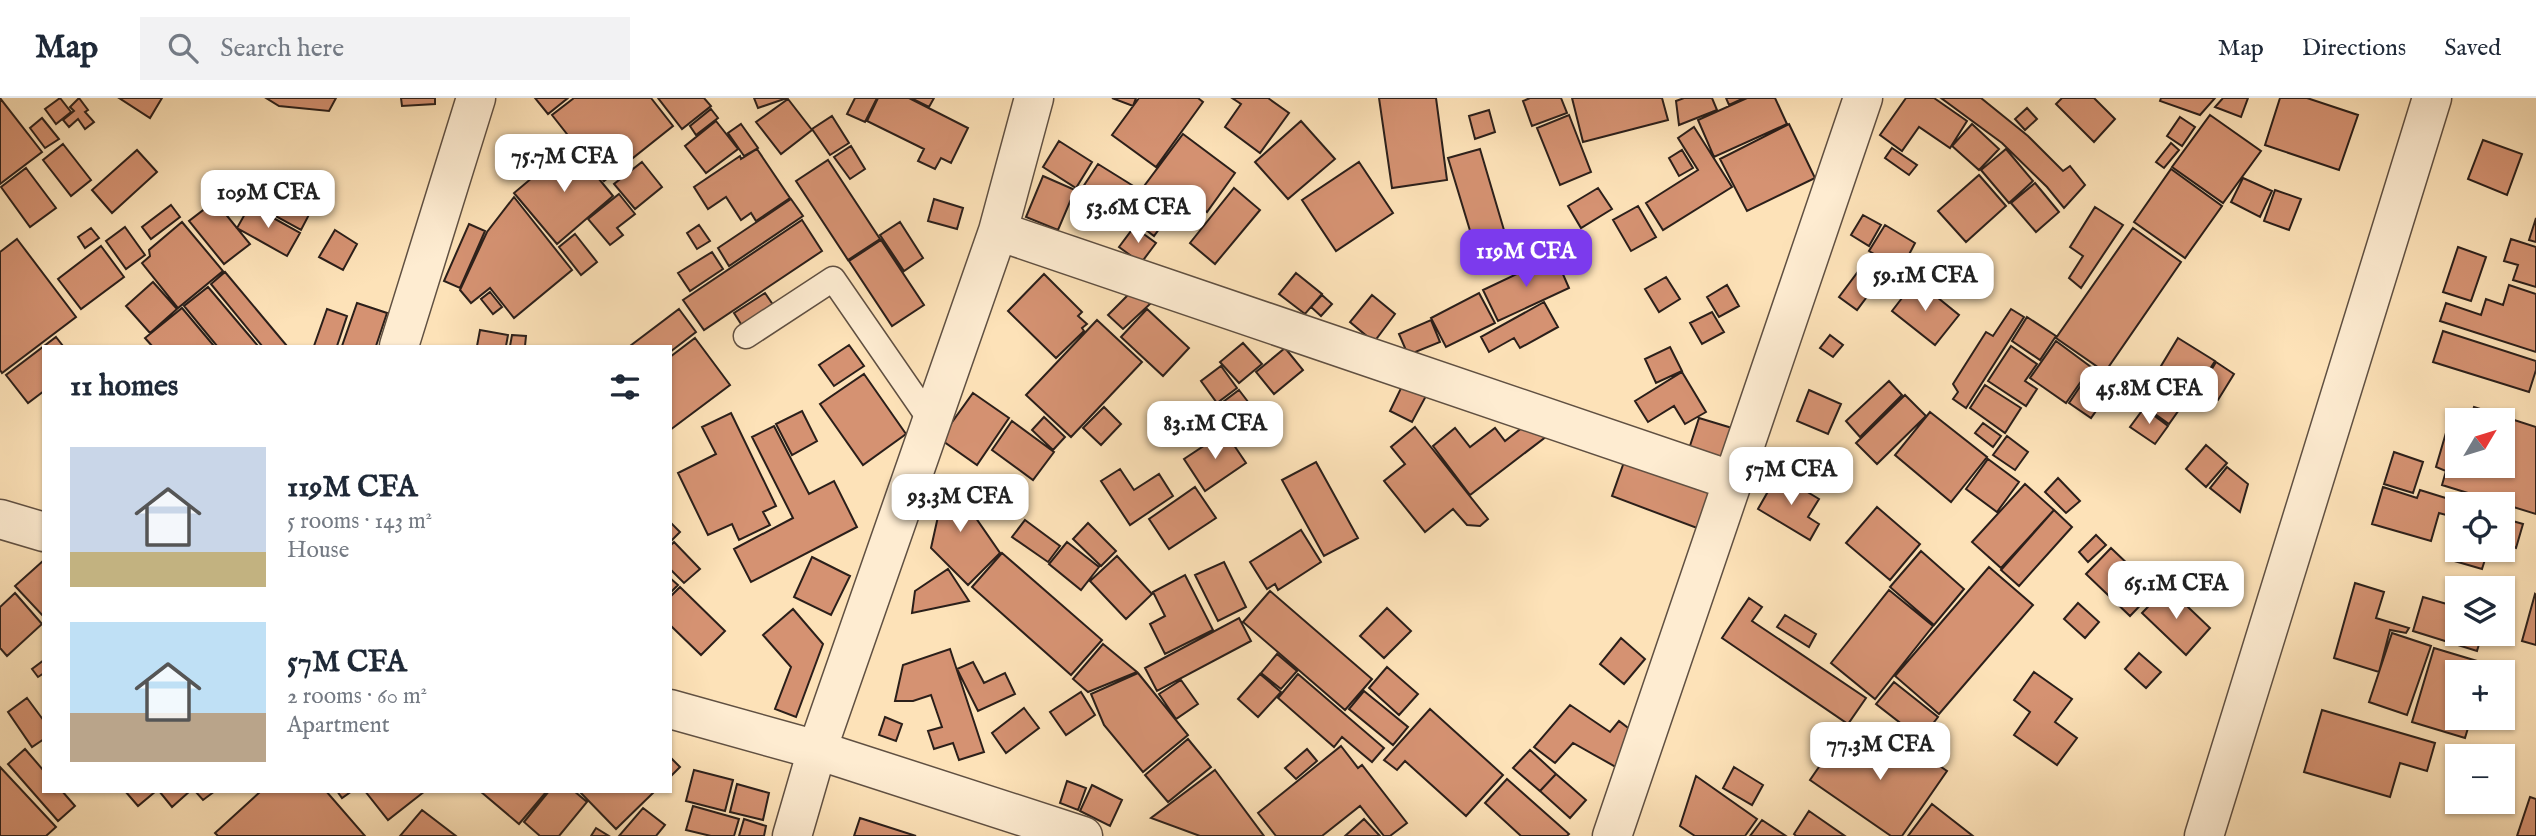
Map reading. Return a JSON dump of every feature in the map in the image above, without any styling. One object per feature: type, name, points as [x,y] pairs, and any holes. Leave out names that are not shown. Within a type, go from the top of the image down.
[{"type":"street","points":[[398,345],[476,98]]},
{"type":"street","points":[[792,836],[817,750],[998,231],[1034,98]]},
{"type":"street","points":[[1612,836],[1863,98]]},
{"type":"street","points":[[2204,836],[2432,98]]},
{"type":"street","points":[[998,231],[1733,481]]},
{"type":"street","points":[[0,519],[42,531]]},
{"type":"street","points":[[672,710],[817,750],[1083,836]]},
{"type":"lane","points":[[747,337],[833,279],[931,421]]},
{"type":"building","points":[[0,98],[42,152],[0,184]]},
{"type":"building","points":[[60,98],[71,112],[56,124],[45,109]]},
{"type":"building","points":[[79,98],[88,110],[85,112],[94,122],[85,129],[78,119],[69,127],[63,120],[74,111],[70,107]]},
{"type":"building","points":[[119,98],[162,98],[150,118]]},
{"type":"building","points":[[266,98],[336,98],[329,111],[279,106]]},
{"type":"building","points":[[401,98],[435,98],[435,104],[402,106]]},
{"type":"building","points":[[535,98],[568,98],[548,114]]},
{"type":"building","points":[[574,98],[651,98],[673,126],[604,181],[552,115]]},
{"type":"building","points":[[658,98],[704,98],[711,106],[682,129]]},
{"type":"building","points":[[754,98],[787,98],[758,108]]},
{"type":"building","points":[[855,98],[877,98],[865,122],[847,114]]},
{"type":"building","points":[[878,98],[909,98],[968,128],[951,163],[941,158],[935,169],[918,161],[924,149],[867,121]]},
{"type":"building","points":[[911,98],[934,98],[929,107]]},
{"type":"building","points":[[1112,98],[1136,98],[1133,106]]},
{"type":"building","points":[[1139,98],[1198,98],[1203,102],[1156,167],[1112,135]]},
{"type":"building","points":[[1232,98],[1268,98],[1289,113],[1260,153],[1225,127],[1241,104]]},
{"type":"building","points":[[1379,98],[1436,98],[1447,180],[1392,188]]},
{"type":"building","points":[[1530,98],[1561,98],[1567,113],[1532,126],[1523,101]]},
{"type":"building","points":[[1572,98],[1662,98],[1668,120],[1583,142]]},
{"type":"building","points":[[1684,98],[1712,98],[1717,110],[1679,125],[1676,101]]},
{"type":"building","points":[[1726,98],[1744,98],[1729,105]]},
{"type":"building","points":[[1747,98],[1775,98],[1787,124],[1714,157],[1698,120]]},
{"type":"building","points":[[1906,98],[1934,98],[1967,121],[1950,148],[1919,127],[1902,151],[1880,135]]},
{"type":"building","points":[[1941,98],[1981,98],[2028,136],[2063,171],[2070,166],[2085,185],[2064,208],[2047,187],[2002,143]]},
{"type":"building","points":[[2062,98],[2094,98],[2115,119],[2094,142],[2056,104]]},
{"type":"building","points":[[2161,98],[2215,98],[2200,115],[2160,101]]},
{"type":"building","points":[[2223,98],[2248,98],[2241,117],[2215,107]]},
{"type":"building","points":[[2280,98],[2307,98],[2358,115],[2339,170],[2265,145]]},
{"type":"building","points":[[788,99],[812,130],[781,154],[756,122]]},
{"type":"building","points":[[2027,108],[2037,119],[2025,130],[2015,119]]},
{"type":"building","points":[[711,109],[718,118],[696,135],[690,126]]},
{"type":"building","points":[[1489,110],[1495,132],[1475,139],[1469,116]]},
{"type":"building","points":[[1569,115],[1591,172],[1560,185],[1537,128]]},
{"type":"building","points":[[2210,115],[2261,151],[2223,203],[2172,167]]},
{"type":"building","points":[[832,116],[849,143],[830,155],[812,129]]},
{"type":"building","points":[[2180,117],[2195,127],[2182,146],[2167,136]]},
{"type":"building","points":[[42,118],[59,139],[45,148],[30,128]]},
{"type":"building","points":[[716,121],[738,149],[706,173],[685,146]]},
{"type":"building","points":[[1301,121],[1335,159],[1288,199],[1255,162]]},
{"type":"building","points":[[741,124],[758,148],[744,156],[728,133]]},
{"type":"building","points":[[1789,124],[1815,178],[1747,211],[1720,159]]},
{"type":"building","points":[[1972,124],[1999,149],[1979,170],[1952,146]]},
{"type":"building","points":[[1694,127],[1732,187],[1663,230],[1646,203],[1698,170],[1678,138]]},
{"type":"building","points":[[1183,134],[1235,173],[1207,212],[1200,207],[1192,219],[1175,207],[1154,236],[1124,213]]},
{"type":"building","points":[[2483,140],[2522,154],[2507,195],[2468,179]]},
{"type":"building","points":[[1059,141],[1092,162],[1076,188],[1043,167]]},
{"type":"building","points":[[2171,143],[2179,150],[2164,168],[2156,162]]},
{"type":"building","points":[[63,144],[91,180],[71,196],[43,160]]},
{"type":"building","points":[[571,145],[613,196],[557,244],[514,193]]},
{"type":"building","points":[[851,146],[865,169],[850,179],[834,157]]},
{"type":"building","points":[[1892,148],[1917,165],[1909,175],[1885,158]]},
{"type":"building","points":[[757,149],[790,198],[756,221],[751,213],[741,220],[726,197],[708,209],[694,187],[740,156],[741,159]]},
{"type":"building","points":[[1480,149],[1509,247],[1478,257],[1448,158]]},
{"type":"building","points":[[2006,149],[2033,181],[2009,203],[1981,170]]},
{"type":"building","points":[[137,150],[157,172],[112,213],[92,190]]},
{"type":"building","points":[[1682,150],[1693,168],[1679,176],[1669,158]]},
{"type":"building","points":[[828,160],[880,239],[848,260],[796,181]]},
{"type":"building","points":[[642,162],[662,187],[635,209],[614,184]]},
{"type":"building","points":[[1359,162],[1393,213],[1336,251],[1302,200]]},
{"type":"building","points":[[1098,164],[1135,187],[1119,213],[1081,190]]},
{"type":"building","points":[[26,168],[56,208],[30,227],[1,187]]},
{"type":"building","points":[[2171,169],[2222,206],[2185,258],[2134,222]]},
{"type":"building","points":[[1979,175],[2006,206],[1966,242],[1938,211]]},
{"type":"building","points":[[1043,176],[1075,190],[1058,230],[1026,217]]},
{"type":"building","points":[[2243,178],[2272,191],[2260,217],[2231,202]]},
{"type":"building","points":[[263,179],[313,207],[301,230],[250,202]]},
{"type":"building","points":[[2035,183],[2059,212],[2036,232],[2011,203]]},
{"type":"building","points":[[1234,188],[1260,210],[1215,264],[1190,243]]},
{"type":"building","points":[[1598,188],[1612,209],[1581,228],[1568,206]]},
{"type":"building","points":[[2275,190],[2301,199],[2289,230],[2264,221]]},
{"type":"building","points":[[619,194],[635,214],[617,228],[623,235],[610,245],[588,219]]},
{"type":"building","points":[[514,197],[572,270],[514,318],[490,288],[471,303],[460,290],[487,232]]},
{"type":"building","points":[[791,199],[803,216],[729,266],[718,248]]},
{"type":"building","points":[[934,199],[963,208],[957,229],[928,221]]},
{"type":"building","points":[[215,201],[250,244],[224,264],[189,221]]},
{"type":"building","points":[[171,205],[180,217],[151,239],[142,227]]},
{"type":"building","points":[[250,205],[300,233],[287,256],[237,228]]},
{"type":"building","points":[[1638,206],[1656,237],[1631,251],[1613,220]]},
{"type":"building","points":[[2095,207],[2123,225],[2081,288],[2069,278],[2083,256],[2070,247]]},
{"type":"building","points":[[1863,215],[1881,225],[1869,246],[1851,235]]},
{"type":"building","points":[[2536,218],[2536,242],[2529,240]]},
{"type":"building","points":[[802,220],[822,251],[704,330],[683,300]]},
{"type":"building","points":[[182,222],[223,271],[178,308],[142,263],[150,256],[149,250]]},
{"type":"building","points":[[900,222],[923,258],[904,271],[880,235]]},
{"type":"building","points":[[469,224],[485,231],[460,288],[444,281]]},
{"type":"building","points":[[699,225],[710,241],[697,249],[687,233]]},
{"type":"building","points":[[1885,225],[1915,243],[1901,270],[1869,251]]},
{"type":"building","points":[[125,227],[145,255],[126,269],[106,241]]},
{"type":"building","points":[[1134,227],[1156,243],[1141,263],[1119,247]]},
{"type":"building","points":[[91,228],[99,238],[85,248],[78,237]]},
{"type":"building","points":[[2133,228],[2181,262],[2105,372],[2056,338]]},
{"type":"building","points":[[335,230],[357,244],[343,270],[319,257]]},
{"type":"building","points":[[575,234],[597,262],[581,275],[559,247]]},
{"type":"building","points":[[17,239],[76,317],[2,373],[0,252]]},
{"type":"building","points":[[2511,239],[2536,247],[2536,287],[2513,280],[2518,265],[2504,261]]},
{"type":"building","points":[[881,240],[924,305],[892,326],[849,261]]},
{"type":"building","points":[[101,246],[124,277],[81,309],[58,279]]},
{"type":"building","points":[[2458,247],[2486,257],[2471,301],[2443,292]]},
{"type":"building","points":[[712,252],[723,269],[690,291],[678,273]]},
{"type":"building","points":[[1912,255],[1928,264],[1919,279],[1903,269]]},
{"type":"building","points":[[1555,256],[1569,288],[1498,321],[1483,290]]},
{"type":"building","points":[[1860,269],[1878,282],[1857,310],[1839,297]]},
{"type":"building","points":[[225,272],[286,345],[261,345],[211,284]]},
{"type":"building","points":[[1296,273],[1322,294],[1305,314],[1279,294]]},
{"type":"building","points":[[1044,274],[1082,312],[1078,316],[1087,324],[1082,328],[1084,331],[1056,358],[1008,311]]},
{"type":"building","points":[[1666,277],[1680,299],[1659,312],[1645,289]]},
{"type":"building","points":[[1916,280],[1959,315],[1935,345],[1892,311]]},
{"type":"building","points":[[153,282],[177,309],[150,333],[126,306]]},
{"type":"building","points":[[1727,285],[1739,306],[1719,317],[1707,297]]},
{"type":"building","points":[[2509,285],[2536,294],[2536,352],[2440,321],[2446,303],[2481,315],[2486,299],[2503,305]]},
{"type":"building","points":[[208,287],[257,345],[216,345],[184,306]]},
{"type":"building","points":[[1135,288],[1150,304],[1123,329],[1108,315]]},
{"type":"building","points":[[490,292],[502,307],[493,314],[481,299]]},
{"type":"building","points":[[765,293],[780,315],[748,335],[734,313]]},
{"type":"building","points":[[1479,293],[1495,323],[1446,347],[1431,318]]},
{"type":"building","points":[[1322,295],[1332,304],[1321,316],[1311,307]]},
{"type":"building","points":[[1372,295],[1395,314],[1374,342],[1350,322]]},
{"type":"building","points":[[1544,302],[1558,327],[1520,348],[1514,338],[1489,352],[1481,337]]},
{"type":"building","points":[[357,303],[387,313],[376,345],[342,345]]},
{"type":"building","points":[[182,308],[213,345],[151,345],[145,338]]},
{"type":"building","points":[[327,309],[347,316],[337,345],[314,345]]},
{"type":"building","points":[[679,309],[696,332],[672,350],[672,345],[631,345]]},
{"type":"building","points":[[1147,309],[1189,348],[1163,376],[1121,337]]},
{"type":"building","points":[[2011,309],[2024,317],[1966,408],[1953,399],[1958,392],[1953,384],[1986,332],[1993,336]]},
{"type":"building","points":[[1712,312],[1724,332],[1702,344],[1690,323]]},
{"type":"building","points":[[2027,317],[2056,336],[2040,360],[2012,341]]},
{"type":"building","points":[[1097,320],[1142,362],[1071,437],[1026,395]]},
{"type":"building","points":[[1431,320],[1440,342],[1408,355],[1399,334]]},
{"type":"building","points":[[480,330],[508,335],[506,345],[477,345]]},
{"type":"building","points":[[2443,331],[2536,361],[2529,392],[2433,362]]},
{"type":"building","points":[[512,335],[526,336],[525,345],[510,345]]},
{"type":"building","points":[[1830,335],[1843,345],[1833,357],[1820,348]]},
{"type":"building","points":[[56,337],[62,345],[45,345]]},
{"type":"building","points":[[695,338],[730,385],[672,428],[672,355]]},
{"type":"building","points":[[2178,338],[2215,361],[2194,394],[2158,371]]},
{"type":"building","points":[[2056,341],[2091,367],[2066,403],[2030,378]]},
{"type":"building","points":[[1243,343],[1262,364],[1239,383],[1220,362]]},
{"type":"building","points":[[849,345],[864,366],[834,386],[819,365]]},
{"type":"building","points":[[2011,346],[2037,364],[2025,381],[2037,389],[2026,406],[1988,381]]},
{"type":"building","points":[[1670,347],[1682,371],[1656,383],[1645,359]]},
{"type":"building","points":[[42,348],[42,392],[28,403],[6,375]]},
{"type":"building","points":[[1285,348],[1303,370],[1274,394],[1256,372]]},
{"type":"building","points":[[2216,362],[2234,374],[2218,400],[2200,389]]},
{"type":"building","points":[[1221,366],[1237,388],[1217,403],[1201,381]]},
{"type":"building","points":[[2092,369],[2115,384],[2091,418],[2069,403]]},
{"type":"building","points":[[1682,372],[1706,412],[1685,424],[1674,406],[1648,422],[1635,401]]},
{"type":"building","points":[[864,374],[906,434],[863,465],[820,404]]},
{"type":"building","points":[[2160,377],[2176,388],[2168,398],[2181,407],[2169,424],[2141,404]]},
{"type":"building","points":[[1889,381],[1902,395],[1860,437],[1846,421]]},
{"type":"building","points":[[1403,384],[1426,396],[1412,422],[1390,411]]},
{"type":"building","points":[[1985,385],[2021,408],[2005,433],[1970,408]]},
{"type":"building","points":[[1239,390],[1255,411],[1235,427],[1219,405]]},
{"type":"building","points":[[1809,390],[1841,404],[1828,434],[1797,421]]},
{"type":"building","points":[[973,393],[1009,418],[977,465],[940,439]]},
{"type":"building","points":[[1905,395],[1926,416],[1877,464],[1856,443]]},
{"type":"building","points":[[1213,403],[1229,424],[1208,439],[1192,418]]},
{"type":"building","points":[[1104,407],[1121,424],[1101,445],[1083,428]]},
{"type":"building","points":[[2144,408],[2168,426],[2155,444],[2130,427]]},
{"type":"building","points":[[802,411],[817,441],[792,455],[776,424]]},
{"type":"building","points":[[1930,412],[1987,457],[1951,502],[1895,455]]},
{"type":"building","points":[[731,413],[776,506],[763,512],[770,525],[739,540],[732,524],[708,535],[678,473],[716,454],[702,427]]},
{"type":"building","points":[[1044,417],[1065,437],[1053,450],[1032,430]]},
{"type":"building","points":[[1699,418],[1732,428],[1722,462],[1688,452]]},
{"type":"building","points":[[2515,420],[2536,427],[2536,514],[2515,508],[2515,492],[2465,492],[2442,485],[2445,474],[2445,478],[2515,478]]},
{"type":"building","points":[[1012,421],[1054,452],[1033,480],[992,450]]},
{"type":"building","points":[[1983,423],[2001,436],[1993,447],[1975,433]]},
{"type":"building","points":[[774,426],[809,494],[834,481],[857,527],[751,582],[734,549],[793,518],[752,437]]},
{"type":"building","points":[[1415,427],[1488,519],[1480,526],[1467,525],[1453,509],[1425,532],[1384,481],[1405,464],[1391,447]]},
{"type":"building","points":[[1523,427],[1547,436],[1470,495],[1433,446],[1455,428],[1470,447],[1495,428],[1505,441]]},
{"type":"building","points":[[1225,432],[1246,463],[1205,491],[1184,459]]},
{"type":"building","points":[[2007,436],[2028,452],[2015,470],[1993,455]]},
{"type":"building","points":[[2445,436],[2445,471],[2436,467]]},
{"type":"building","points":[[2206,445],[2227,463],[2206,487],[2186,469]]},
{"type":"building","points":[[2394,452],[2423,462],[2413,493],[2384,484]]},
{"type":"building","points":[[1988,459],[2019,482],[1997,512],[1966,489]]},
{"type":"building","points":[[1316,462],[1358,538],[1324,556],[1282,480]]},
{"type":"building","points":[[1624,462],[1709,493],[1697,528],[1612,496]]},
{"type":"building","points":[[2227,467],[2248,484],[2240,512],[2210,488]]},
{"type":"building","points":[[1120,469],[1134,490],[1159,474],[1173,496],[1130,525],[1101,481]]},
{"type":"building","points":[[1778,474],[1819,499],[1808,517],[1819,524],[1810,540],[1758,509]]},
{"type":"building","points":[[936,476],[949,479],[1000,553],[968,585],[931,548],[941,503],[930,501]]},
{"type":"building","points":[[2058,478],[2080,501],[2066,513],[2045,492]]},
{"type":"building","points":[[2025,484],[2054,510],[2001,568],[1972,542]]},
{"type":"building","points":[[1195,487],[1216,518],[1169,549],[1149,519]]},
{"type":"building","points":[[2383,487],[2417,498],[2420,490],[2445,498],[2445,515],[2439,513],[2431,541],[2372,524]]},
{"type":"building","points":[[1877,507],[1920,544],[1890,580],[1846,543]]},
{"type":"building","points":[[2054,510],[2072,527],[2019,586],[2001,570]]},
{"type":"building","points":[[1025,520],[1060,546],[1048,562],[1012,537]]},
{"type":"building","points":[[2515,522],[2523,524],[2515,548]]},
{"type":"building","points":[[1088,523],[1116,551],[1101,566],[1073,539]]},
{"type":"building","points":[[672,524],[680,532],[672,540]]},
{"type":"building","points":[[1301,530],[1321,562],[1278,590],[1275,584],[1267,589],[1250,562]]},
{"type":"building","points":[[2096,535],[2106,545],[2088,562],[2079,552]]},
{"type":"building","points":[[674,542],[700,569],[684,583],[672,571]]},
{"type":"building","points":[[1067,542],[1099,567],[1081,590],[1049,564]]},
{"type":"building","points":[[2111,548],[2155,590],[2130,616],[2086,574]]},
{"type":"building","points":[[1921,551],[1964,589],[1934,625],[1890,587]]},
{"type":"building","points":[[1002,553],[1102,640],[1071,675],[972,587]]},
{"type":"building","points":[[1117,556],[1152,594],[1126,619],[1090,581]]},
{"type":"building","points":[[812,557],[850,576],[831,615],[794,597]]},
{"type":"building","points":[[42,562],[42,615],[15,586]]},
{"type":"building","points":[[1224,562],[1246,607],[1218,621],[1195,575]]},
{"type":"building","points":[[2458,562],[2484,562],[2482,569]]},
{"type":"building","points":[[1989,567],[2033,605],[1939,714],[1895,676]]},
{"type":"building","points":[[948,569],[969,601],[912,613],[915,591]]},
{"type":"building","points":[[1185,575],[1213,630],[1165,654],[1150,624],[1165,616],[1153,592]]},
{"type":"building","points":[[672,580],[678,585],[672,591]]},
{"type":"building","points":[[2355,583],[2384,592],[2376,618],[2409,628],[2406,633],[2390,630],[2379,672],[2334,658]]},
{"type":"building","points":[[680,587],[725,631],[701,655],[672,627],[672,595]]},
{"type":"building","points":[[2167,587],[2210,628],[2186,655],[2142,613]]},
{"type":"building","points":[[1889,590],[1933,626],[1875,699],[1831,663]]},
{"type":"building","points":[[1270,591],[1372,679],[1345,710],[1243,622]]},
{"type":"building","points":[[15,593],[42,624],[7,656],[0,648],[0,607]]},
{"type":"building","points":[[2536,595],[2536,645],[2522,641]]},
{"type":"building","points":[[2423,597],[2445,603],[2445,641],[2413,631]]},
{"type":"building","points":[[1749,598],[1762,607],[1752,621],[1866,698],[1848,724],[1722,638]]},
{"type":"building","points":[[2078,603],[2099,622],[2085,638],[2064,619]]},
{"type":"building","points":[[1387,608],[1411,631],[1384,658],[1360,636]]},
{"type":"building","points":[[793,609],[823,644],[796,717],[775,709],[791,667],[763,635]]},
{"type":"building","points":[[1785,615],[1816,634],[1809,647],[1777,627]]},
{"type":"building","points":[[1239,618],[1251,641],[1157,691],[1145,668]]},
{"type":"building","points":[[2392,633],[2431,646],[2407,715],[2369,702]]},
{"type":"building","points":[[1621,638],[1645,659],[1624,684],[1600,664]]},
{"type":"building","points":[[1103,644],[1137,672],[1088,692],[1073,679]]},
{"type":"building","points":[[2461,646],[2478,646],[2477,651]]},
{"type":"building","points":[[2434,648],[2474,660],[2445,660],[2445,730],[2467,730],[2465,738],[2412,722]]},
{"type":"building","points":[[950,649],[984,752],[959,760],[953,743],[934,749],[928,731],[942,727],[931,695],[913,701],[895,701],[903,665]]},
{"type":"building","points":[[2139,653],[2161,672],[2146,688],[2125,669]]},
{"type":"building","points":[[1277,654],[1297,671],[1281,689],[1261,673]]},
{"type":"building","points":[[42,662],[42,674],[38,677],[32,669]]},
{"type":"building","points":[[973,662],[984,683],[1005,673],[1015,694],[978,711],[957,669]]},
{"type":"building","points":[[1387,667],[1418,694],[1399,715],[1369,688]]},
{"type":"building","points":[[2034,672],[2072,699],[2055,722],[2077,738],[2057,765],[2014,735],[2030,712],[2014,700]]},
{"type":"building","points":[[1138,673],[1188,735],[1143,772],[1104,725],[1091,694]]},
{"type":"building","points":[[1260,674],[1281,692],[1258,717],[1238,699]]},
{"type":"building","points":[[1298,674],[1384,748],[1372,762],[1342,737],[1334,747],[1278,698]]},
{"type":"building","points":[[1181,680],[1198,704],[1176,719],[1159,694]]},
{"type":"building","points":[[1894,682],[1938,717],[1921,739],[1876,704]]},
{"type":"building","points":[[1364,691],[1408,727],[1393,745],[1349,709]]},
{"type":"building","points":[[1081,692],[1095,715],[1066,735],[1050,712]]},
{"type":"building","points":[[27,698],[42,718],[42,740],[32,747],[8,712]]},
{"type":"building","points":[[1570,705],[1610,732],[1619,721],[1640,737],[1623,771],[1573,743],[1555,763],[1534,747]]},
{"type":"building","points":[[1024,708],[1039,728],[1006,753],[992,733]]},
{"type":"building","points":[[1430,709],[1503,775],[1466,816],[1405,761],[1397,770],[1384,760]]},
{"type":"building","points":[[2322,710],[2435,743],[2427,771],[2400,763],[2390,797],[2304,772]]},
{"type":"building","points":[[885,717],[902,724],[896,741],[879,735]]},
{"type":"building","points":[[1843,732],[1881,759],[1896,736],[1947,771],[1902,836],[1891,836],[1810,780]]},
{"type":"building","points":[[1188,739],[1211,767],[1168,802],[1145,775]]},
{"type":"building","points":[[1341,746],[1358,768],[1362,765],[1407,823],[1390,836],[1384,836],[1360,806],[1322,836],[1276,836],[1258,813]]},
{"type":"building","points":[[25,749],[42,769],[42,793],[64,793],[75,806],[58,821],[8,764]]},
{"type":"building","points":[[1307,749],[1317,761],[1296,779],[1285,768]]},
{"type":"building","points":[[1530,750],[1556,774],[1540,791],[1513,768]]},
{"type":"building","points":[[672,759],[680,767],[672,775]]},
{"type":"building","points":[[0,767],[56,827],[46,836],[0,836]]},
{"type":"building","points":[[1734,767],[1763,785],[1752,805],[1723,788]]},
{"type":"building","points":[[694,770],[733,780],[725,811],[686,801]]},
{"type":"building","points":[[1215,770],[1264,836],[1200,836],[1151,818]]},
{"type":"building","points":[[1556,774],[1586,800],[1570,818],[1540,791]]},
{"type":"building","points":[[1696,776],[1757,819],[1745,836],[1695,836],[1680,826]]},
{"type":"building","points":[[1507,779],[1569,834],[1521,836],[1485,803]]},
{"type":"building","points":[[1067,781],[1086,788],[1078,810],[1060,803]]},
{"type":"building","points":[[737,784],[769,793],[763,820],[730,812]]},
{"type":"building","points":[[1092,785],[1122,800],[1110,826],[1080,811]]},
{"type":"building","points":[[127,793],[154,793],[138,806]]},
{"type":"building","points":[[161,793],[188,793],[172,807]]},
{"type":"building","points":[[197,793],[212,793],[203,800]]},
{"type":"building","points":[[259,793],[328,793],[365,836],[218,836],[215,833]]},
{"type":"building","points":[[367,793],[422,793],[388,820]]},
{"type":"building","points":[[482,793],[545,793],[519,824]]},
{"type":"building","points":[[547,793],[576,793],[587,802],[559,836],[540,836],[524,822]]},
{"type":"building","points":[[581,793],[653,793],[616,829]]},
{"type":"building","points":[[2530,797],[2536,799],[2536,836],[2517,836]]},
{"type":"building","points":[[1932,804],[1973,836],[1908,836]]},
{"type":"building","points":[[693,806],[739,819],[734,836],[711,836],[686,830]]},
{"type":"building","points":[[643,808],[665,825],[656,836],[619,836]]},
{"type":"building","points":[[422,810],[456,836],[400,836]]},
{"type":"building","points":[[1809,811],[1845,836],[1796,836],[1794,834]]},
{"type":"building","points":[[860,818],[916,836],[854,836]]},
{"type":"building","points":[[744,819],[766,826],[764,836],[739,836]]},
{"type":"building","points":[[1364,819],[1380,836],[1345,836]]},
{"type":"building","points":[[1762,820],[1786,836],[1750,836]]},
{"type":"building","points":[[596,828],[609,836],[591,836]]}]
